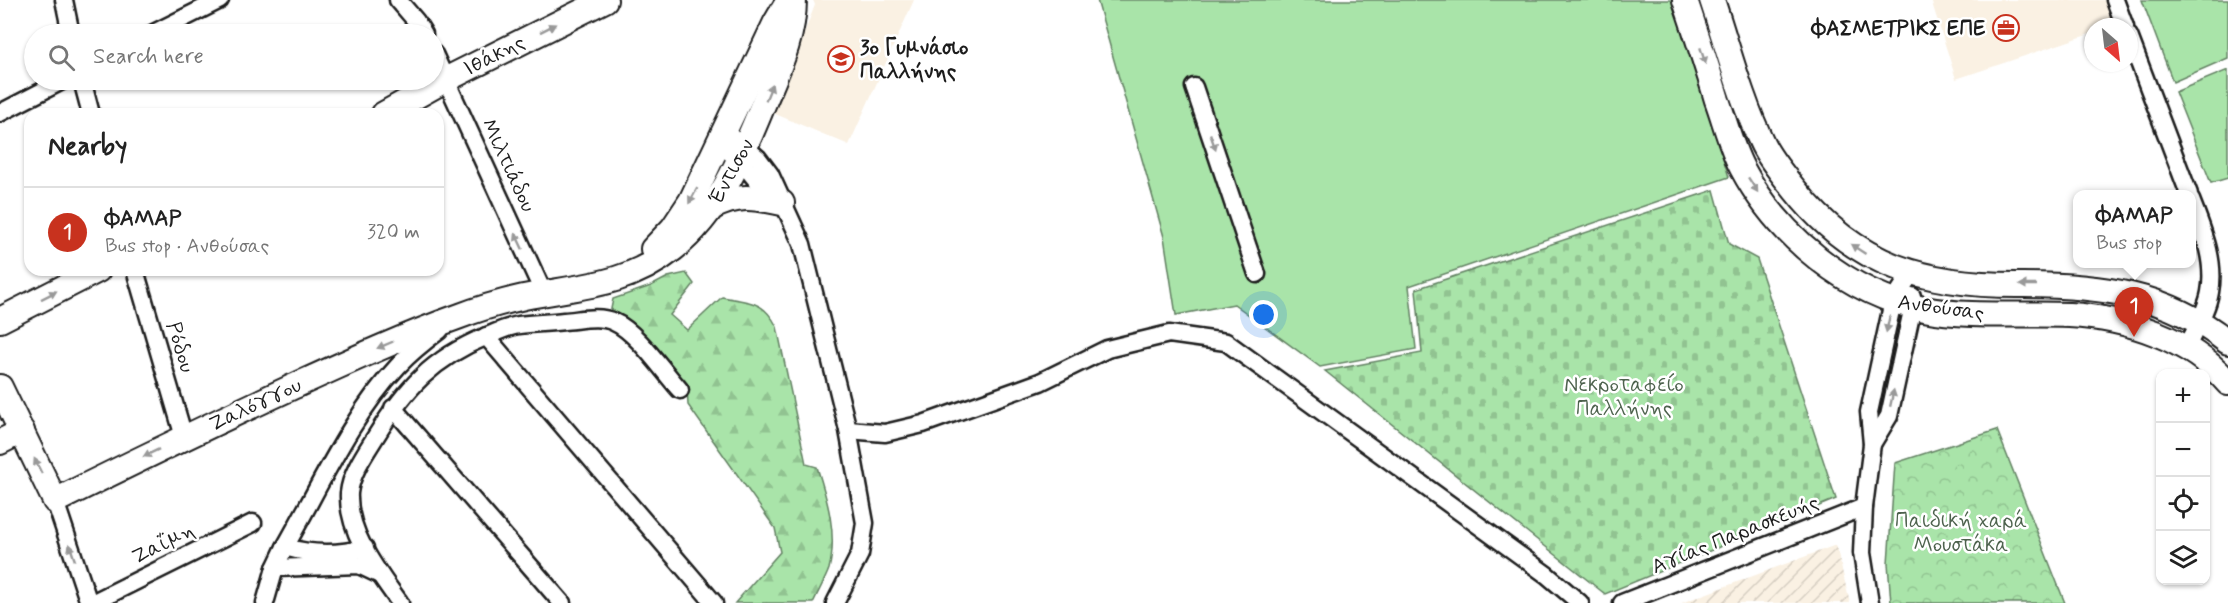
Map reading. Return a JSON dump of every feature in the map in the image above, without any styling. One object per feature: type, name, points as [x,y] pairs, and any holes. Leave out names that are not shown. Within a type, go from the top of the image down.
[{"type":"street","points":[[64,0],[69,24]]},
{"type":"street","points":[[172,24],[220,0]]},
{"type":"street","points":[[398,0],[418,24]]},
{"type":"street","name":"Ιθάκης","points":[[445,80],[605,0]]},
{"type":"street","name":"Έντισον","points":[[603,283],[653,249],[667,235],[691,201],[776,22],[791,0]]},
{"type":"street","name":"Έντισον","points":[[459,316],[487,306],[603,283],[640,269],[672,249],[690,234],[724,190],[743,153],[787,45],[794,20],[791,0]]},
{"type":"street","name":"Ανθούσας","points":[[1685,0],[1728,132],[1742,167],[1755,188],[1790,233],[1857,284],[1903,304],[1958,312],[2071,315],[2107,320],[2172,340],[2198,356],[2228,383]]},
{"type":"street","name":"Ανθούσας","points":[[1712,0],[1752,120],[1764,148],[1812,212],[1829,228],[1868,255],[1911,274],[1969,283],[2086,286],[2154,301],[2199,321],[2228,342]]},
{"type":"street","points":[[2115,0],[2122,18]]},
{"type":"street","points":[[2138,60],[2187,190]]},
{"type":"street","name":"Μιλτιάδου","points":[[445,80],[544,294]]},
{"type":"street","points":[[1194,87],[1257,274]]},
{"type":"street","points":[[0,113],[45,90]]},
{"type":"street","points":[[85,90],[89,108]]},
{"type":"street","name":"Ιθάκης","points":[[395,108],[427,90]]},
{"type":"street","points":[[722,137],[743,153],[766,192],[782,203],[795,226],[806,254],[848,430],[865,523],[860,554],[835,603]]},
{"type":"street","points":[[711,208],[727,200],[742,197],[782,203]]},
{"type":"street","points":[[2186,349],[2210,293],[2211,273],[2208,245],[2196,213]]},
{"type":"street","points":[[1870,603],[1862,563],[1864,507],[1872,444],[1869,412],[1911,274]]},
{"type":"street","points":[[0,320],[86,276]]},
{"type":"street","name":"Ρόδου","points":[[137,276],[184,437]]},
{"type":"street","points":[[265,603],[275,568],[285,547],[354,426],[384,382],[410,353],[459,316]]},
{"type":"street","name":"Ζαλόγγου","points":[[55,501],[184,437],[364,354],[459,316]]},
{"type":"street","points":[[400,603],[365,548],[353,520],[349,492],[359,466],[393,408],[410,387],[434,365],[461,347],[519,325],[603,319],[622,326],[632,335],[680,390]]},
{"type":"street","points":[[848,430],[885,433],[923,424],[1040,382],[1107,349],[1169,334],[1226,342],[1547,575],[1580,603]]},
{"type":"street","points":[[486,336],[714,603]]},
{"type":"street","points":[[0,387],[55,501],[91,603]]},
{"type":"street","points":[[393,408],[562,603]]},
{"type":"street","points":[[0,442],[22,431]]},
{"type":"street","name":"Αγίας Παρασκευής","points":[[1622,603],[1864,507]]},
{"type":"street","name":"Ζαΐμη","points":[[91,603],[253,523]]},
{"type":"street","points":[[285,547],[303,552],[331,554],[365,548]]},
{"type":"street","points":[[275,568],[359,565],[382,577]]},
{"type":"shaded area","name":"3ο Γυμνάσιο Παλλήνης","points":[[813,0],[914,0],[849,145],[773,113],[815,5]]},
{"type":"shaded area","points":[[1931,0],[2105,0],[2111,18],[2084,18],[2084,36],[1956,79]]},
{"type":"shaded area","points":[[1836,545],[1850,603],[1681,603]]},
{"type":"green space","points":[[1097,0],[1673,0],[1729,177],[1409,286],[1416,349],[1320,367],[1234,304],[1176,315],[1164,237]]},
{"type":"green space","points":[[2142,0],[2228,0],[2228,58],[2173,82]]},
{"type":"green space","points":[[2228,70],[2228,178],[2211,183],[2175,92]]},
{"type":"green space","name":"Νεκροταφείο Παλλήνης","points":[[1714,190],[1729,244],[1757,259],[1836,499],[1605,594],[1325,371],[1422,353],[1416,289]]},
{"type":"green space","points":[[686,273],[694,284],[670,315],[687,330],[722,297],[761,307],[777,327],[806,464],[817,467],[832,530],[829,569],[813,603],[735,603],[780,552],[775,528],[688,405],[687,386],[634,324],[611,309],[613,299],[651,286],[668,277]]},
{"type":"green space","name":"Παιδική χαρά Μουστάκα","points":[[1997,430],[2065,603],[1891,603],[1888,563],[1895,463]]},
{"type":"place","name":"ΦΑΣΜΕΤΡΙΚΣ ΕΠΕ","points":[[2006,28]]},
{"type":"place","name":"3ο Γυμνάσιο Παλλήνης","points":[[841,59]]},
{"type":"place","name":"ΦΑΜΑΡ","points":[[2134,337]]}]
